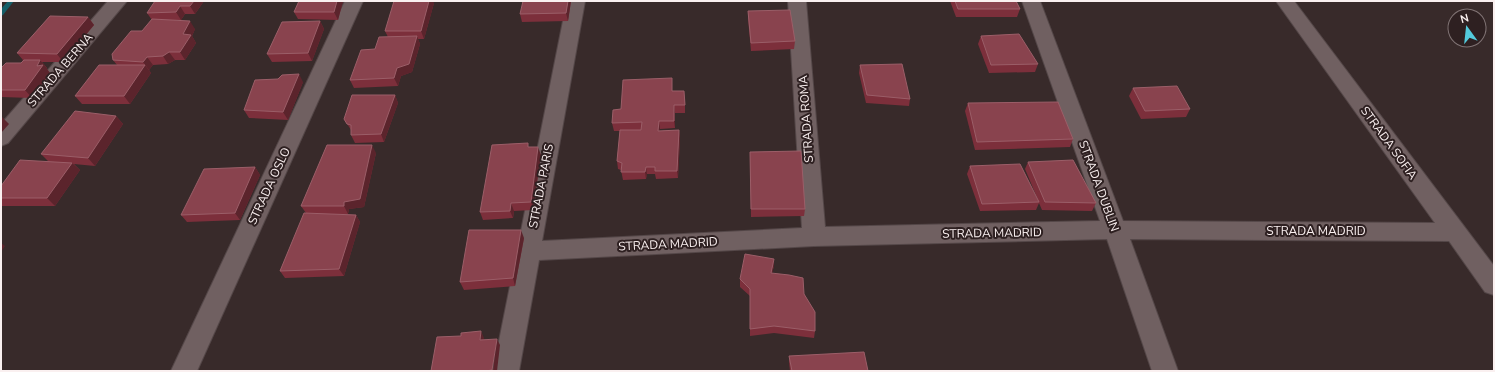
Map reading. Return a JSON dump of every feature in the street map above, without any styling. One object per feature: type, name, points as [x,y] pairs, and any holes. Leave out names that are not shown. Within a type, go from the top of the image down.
[{"type":"street","name":"STRADA BERNA","points":[[1,138],[118,1]]},
{"type":"street","name":"STRADA OSLO","points":[[184,371],[354,1]]},
{"type":"street","name":"STRADA PARIS","points":[[506,371],[576,1]]},
{"type":"street","name":"STRADA ROMA","points":[[797,1],[814,237]]},
{"type":"street","name":"STRADA DUBLIN","points":[[1032,1],[1165,371]]},
{"type":"street","name":"STRADA SOFIA","points":[[1285,1],[1494,285]]},
{"type":"street","name":"STRADA MADRID","points":[[529,251],[814,237],[1115,230],[1455,232]]},
{"type":"building","points":[[155,1],[194,1],[190,6],[180,6],[176,12],[147,13]]},
{"type":"building","points":[[299,1],[337,1],[334,12],[294,12]]},
{"type":"building","points":[[394,1],[429,1],[421,31],[385,31]]},
{"type":"building","points":[[523,1],[568,1],[566,13],[520,14]]},
{"type":"building","points":[[955,1],[1016,1],[1020,9],[958,9]]},
{"type":"building","points":[[790,10],[795,41],[751,43],[748,11]]},
{"type":"building","points":[[50,16],[88,17],[57,54],[17,53]]},
{"type":"building","points":[[152,19],[190,21],[183,34],[191,35],[180,52],[169,52],[163,56],[147,57],[143,62],[113,60],[112,54],[131,31],[142,31]]},
{"type":"building","points":[[320,21],[308,53],[267,54],[282,22]]},
{"type":"building","points":[[1019,34],[1038,64],[991,65],[981,36]]},
{"type":"building","points":[[417,36],[409,64],[397,68],[394,78],[350,80],[361,50],[375,49],[379,37]]},
{"type":"building","points":[[24,60],[40,60],[37,66],[43,65],[25,90],[1,90],[1,68],[6,63],[21,63]]},
{"type":"building","points":[[902,64],[910,99],[867,95],[860,65]]},
{"type":"building","points":[[99,65],[145,65],[124,96],[75,96]]},
{"type":"building","points":[[299,74],[283,112],[244,110],[255,80],[278,79],[282,75]]},
{"type":"building","points":[[672,78],[672,91],[684,91],[685,105],[674,105],[674,121],[659,121],[658,131],[679,130],[677,171],[655,171],[655,167],[646,167],[645,172],[621,172],[622,163],[617,161],[620,130],[641,130],[642,122],[612,123],[613,110],[621,109],[623,80]]},
{"type":"building","points":[[1177,86],[1190,109],[1145,111],[1133,88]]},
{"type":"building","points":[[352,95],[395,95],[381,134],[351,135],[351,125],[347,124],[344,119]]},
{"type":"building","points":[[1058,102],[1073,139],[977,142],[968,103]]},
{"type":"building","points":[[75,111],[116,116],[88,158],[41,154]]},
{"type":"building","points":[[528,143],[528,147],[538,147],[531,202],[511,203],[510,211],[480,212],[492,145]]},
{"type":"building","points":[[327,145],[372,145],[360,199],[344,202],[344,206],[301,206]]},
{"type":"building","points":[[801,151],[805,209],[751,209],[750,152]]},
{"type":"building","points":[[20,160],[72,163],[47,198],[1,198],[1,186]]},
{"type":"building","points":[[1073,160],[1096,203],[1045,202],[1028,162]]},
{"type":"building","points":[[1020,164],[1039,202],[982,204],[970,166]]},
{"type":"building","points":[[255,167],[235,213],[181,215],[204,169]]},
{"type":"building","points":[[304,213],[356,215],[339,269],[280,271]]},
{"type":"building","points":[[469,230],[521,230],[513,278],[460,282]]},
{"type":"building","points":[[745,254],[774,259],[771,273],[803,278],[804,294],[815,312],[815,331],[774,326],[750,329],[750,289],[740,279]]},
{"type":"building","points":[[481,331],[480,340],[497,339],[492,370],[431,371],[437,337],[461,336],[461,333]]},
{"type":"building","points":[[864,352],[868,371],[792,371],[789,356]]},
{"type":"waterway","points":[[1,14],[11,1]]}]
